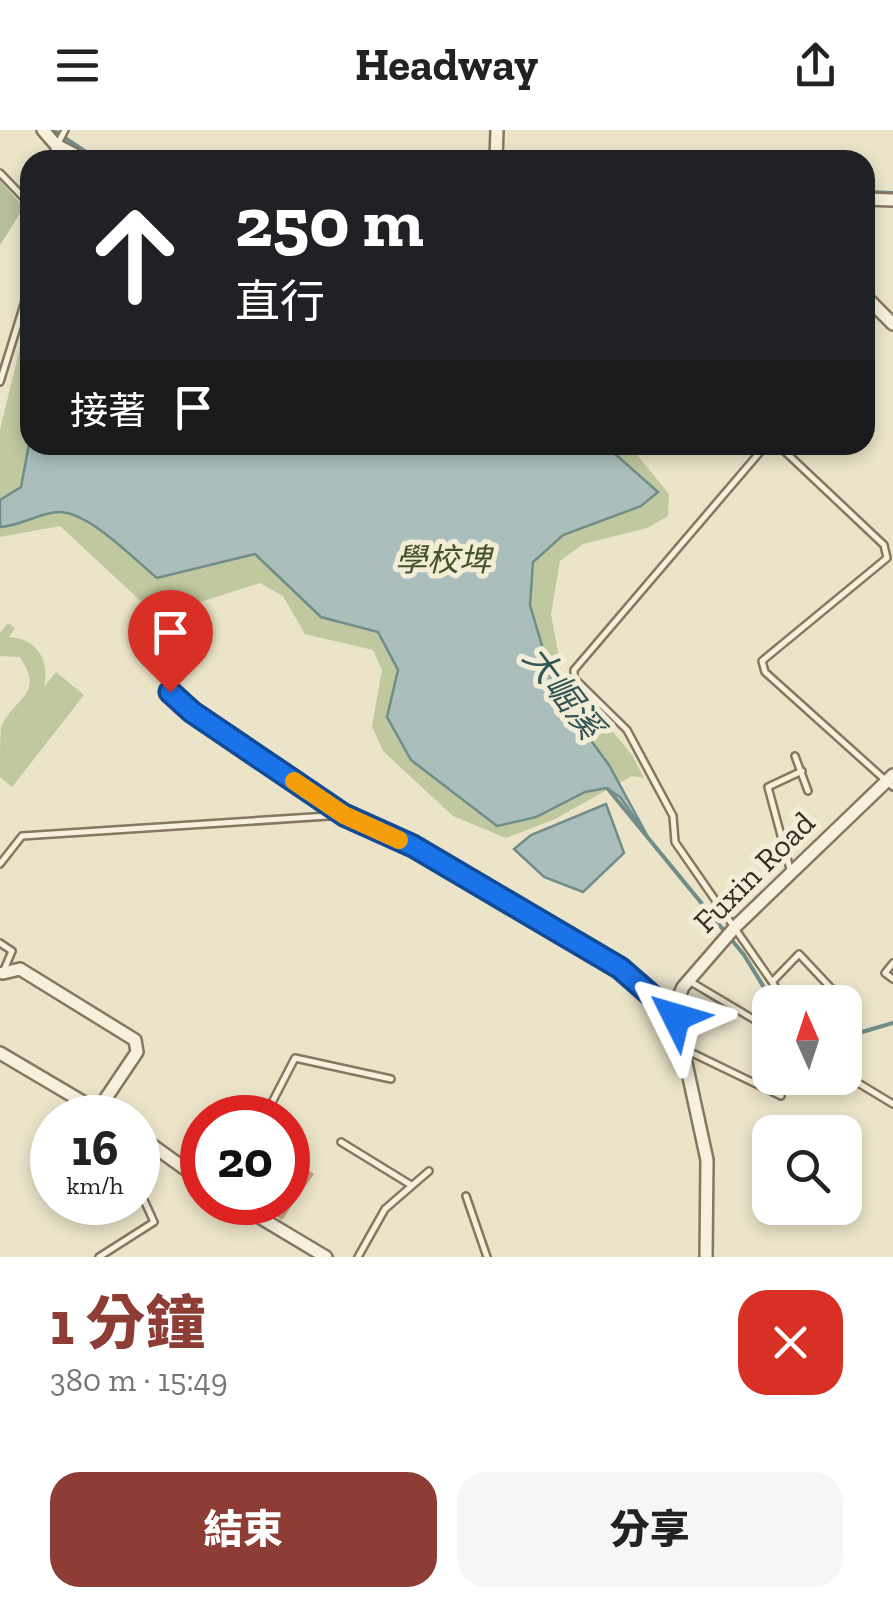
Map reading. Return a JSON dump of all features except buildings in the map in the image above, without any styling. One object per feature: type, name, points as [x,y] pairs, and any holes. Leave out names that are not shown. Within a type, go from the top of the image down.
[{"type":"street","points":[[43,130],[66,150]]},
{"type":"street","points":[[875,306],[893,324]]},
{"type":"street","name":"Fuxin Road","points":[[676,1017],[676,1003],[689,980],[736,926],[891,781]]},
{"type":"street","points":[[1,973],[20,969],[135,1040],[137,1052],[114,1095]]},
{"type":"street","points":[[676,1017],[706,1160],[706,1257]]},
{"type":"street","points":[[0,1053],[72,1095]]},
{"type":"street","points":[[272,1225],[326,1257]]},
{"type":"lane","points":[[54,150],[65,130]]},
{"type":"lane","points":[[0,173],[20,197]]},
{"type":"lane","points":[[0,382],[20,317]]},
{"type":"lane","points":[[757,455],[574,670],[574,678],[627,730],[672,816],[675,842],[776,985]]},
{"type":"lane","points":[[788,455],[884,546],[887,558],[762,661],[765,672],[891,781]]},
{"type":"lane","points":[[170,692],[192,712],[344,815],[413,846],[620,968],[676,1017]]},
{"type":"lane","points":[[795,756],[808,791]]},
{"type":"lane","points":[[791,872],[768,787],[802,771]]},
{"type":"lane","points":[[0,864],[22,836],[344,815]]},
{"type":"lane","points":[[0,943],[12,951],[1,973]]},
{"type":"lane","points":[[773,980],[799,954],[828,985]]},
{"type":"lane","points":[[893,963],[885,973],[893,980]]},
{"type":"lane","points":[[689,980],[752,1018]]},
{"type":"lane","points":[[684,1049],[781,1096]]},
{"type":"lane","points":[[276,1095],[295,1058],[390,1079]]},
{"type":"lane","points":[[862,1085],[893,1104]]},
{"type":"lane","points":[[342,1142],[412,1186]]},
{"type":"lane","points":[[358,1257],[385,1209],[429,1171]]},
{"type":"lane","points":[[466,1196],[487,1257]]},
{"type":"lane","points":[[99,1257],[149,1225]]},
{"type":"green space","points":[[0,181],[20,203],[20,213],[0,245]]},
{"type":"green space","name":"學校埤","points":[[20,347],[20,455],[637,455],[669,494],[668,516],[647,528],[583,544],[560,561],[551,614],[561,669],[632,755],[644,778],[632,776],[555,819],[506,838],[453,816],[383,751],[372,726],[382,670],[373,650],[305,634],[283,596],[260,583],[197,603],[144,604],[60,526],[0,537],[0,430]]},
{"type":"green space","points":[[8,623],[15,628],[9,637],[28,642],[40,653],[45,668],[44,687],[56,672],[84,695],[12,787],[0,777],[1,727],[26,695],[30,680],[20,657],[0,656],[0,633]]},
{"type":"shaded area","name":"學校埤","points":[[27,455],[616,455],[658,492],[641,506],[563,535],[533,562],[530,605],[556,693],[609,765],[648,837],[620,797],[606,788],[585,792],[536,817],[497,826],[411,760],[387,717],[398,670],[378,632],[321,617],[255,554],[157,578],[111,538],[72,514],[53,512],[0,527],[0,500],[21,487]]},
{"type":"shaded area","points":[[606,804],[624,853],[583,892],[544,877],[514,849],[531,835]]},
{"type":"waterway","points":[[53,130],[83,150]]},
{"type":"waterway","points":[[875,192],[893,193]]},
{"type":"waterway","name":"大崛溪","points":[[608,789],[744,955],[763,985]]},
{"type":"waterway","name":"大崛溪","points":[[862,1032],[893,1023]]},
{"type":"slow traffic","points":[[294,781],[344,815],[399,840]]},
{"type":"route","points":[[170,692],[192,712],[344,815],[413,846],[620,968],[676,1017]]}]
